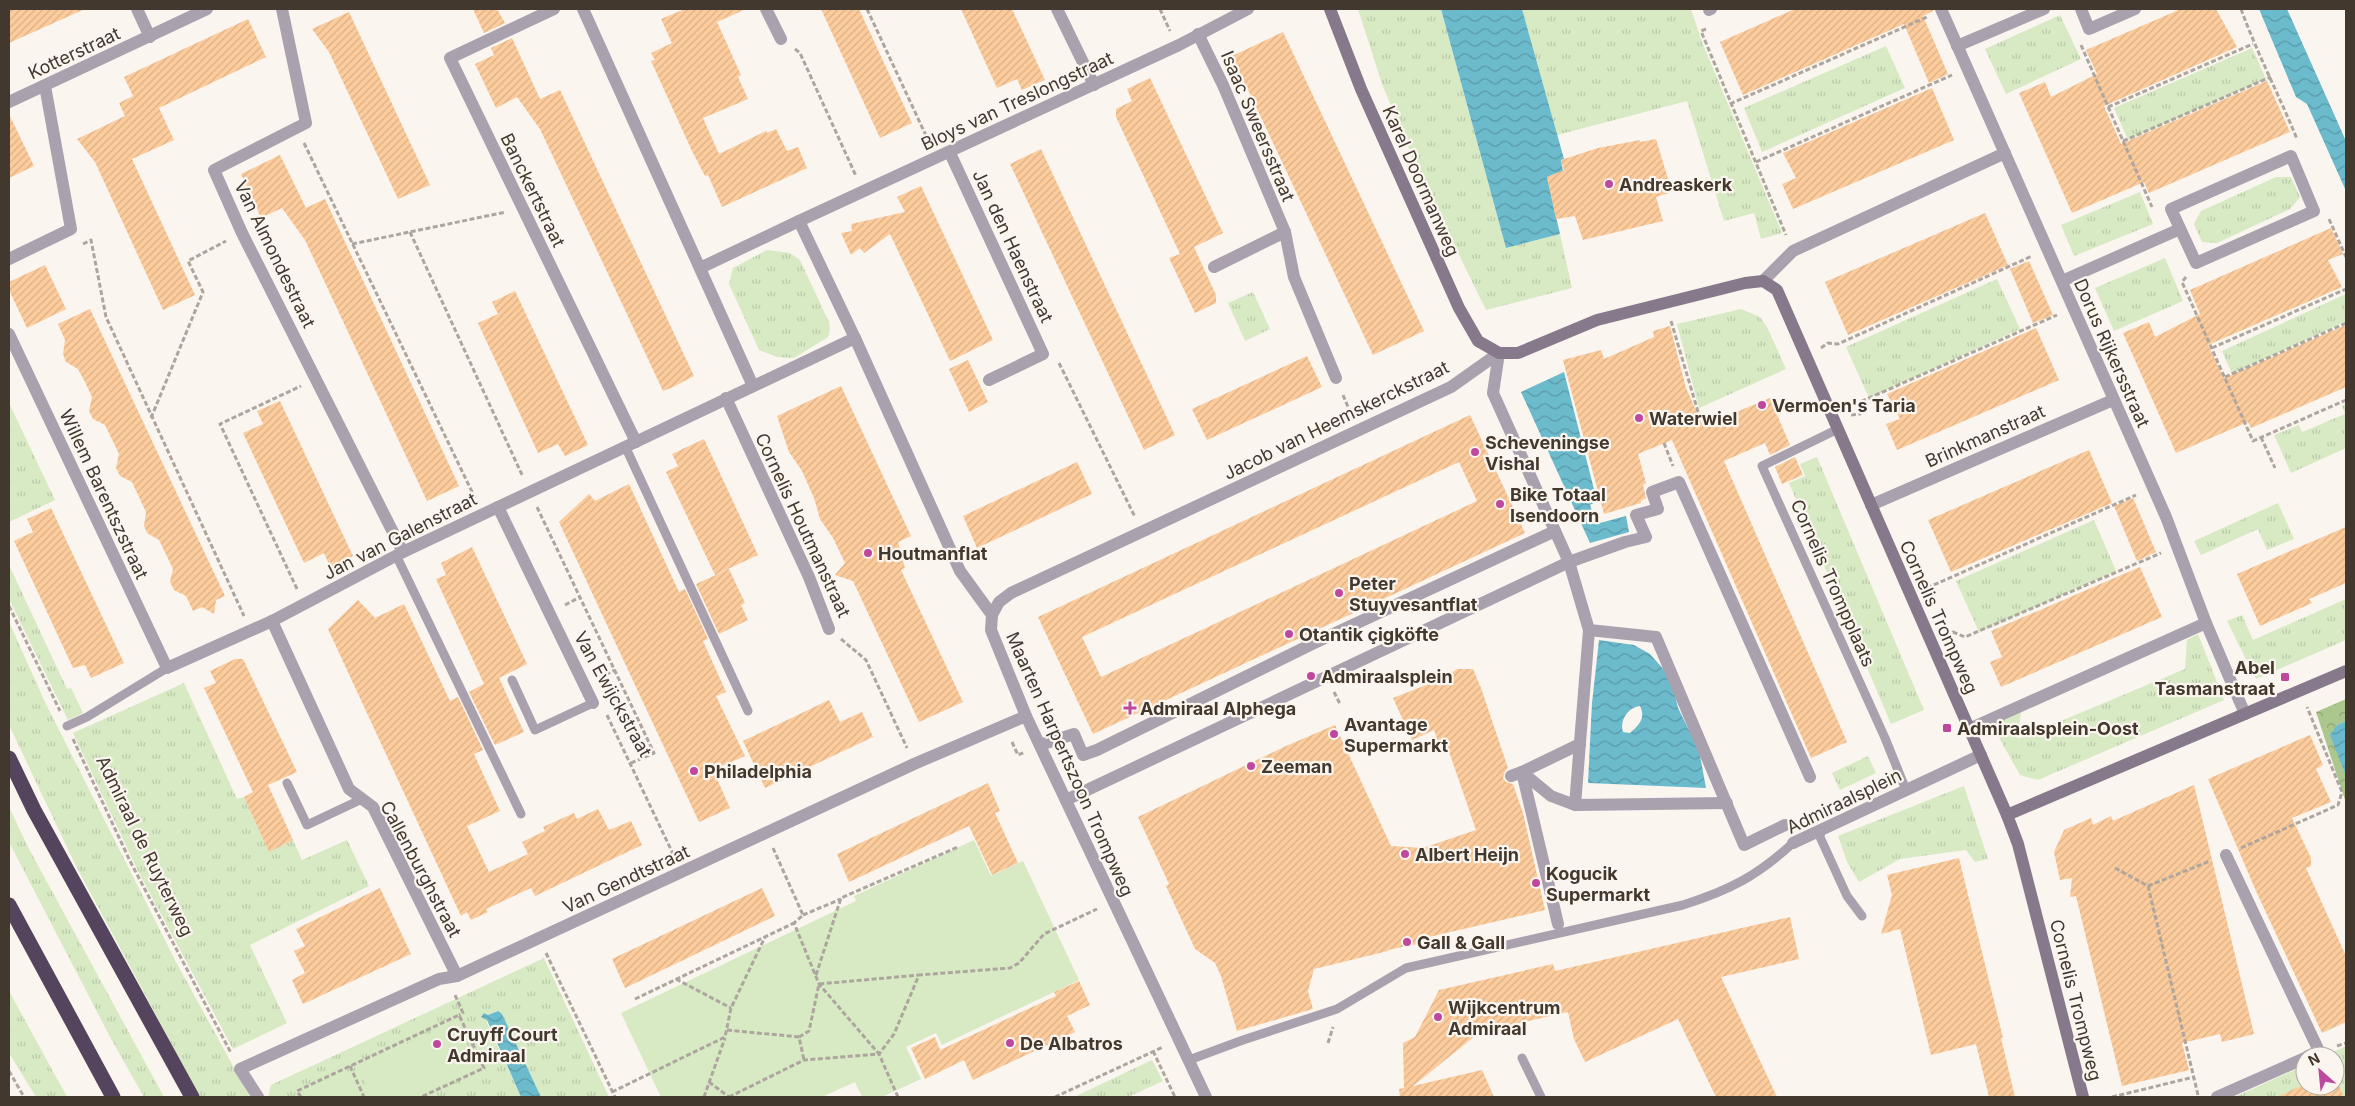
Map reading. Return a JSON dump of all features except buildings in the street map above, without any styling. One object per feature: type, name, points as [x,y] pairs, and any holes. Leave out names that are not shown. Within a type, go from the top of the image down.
[{"type":"highway","points":[[9,758],[34,810],[192,1097]]},
{"type":"highway","points":[[9,905],[113,1097]]},
{"type":"street","points":[[137,9],[150,36]]},
{"type":"street","name":"Kotterstraat","points":[[9,102],[207,9]]},
{"type":"street","points":[[282,9],[306,123],[296,128]]},
{"type":"street","name":"Banckertstraat","points":[[554,9],[450,58],[523,209],[630,444]]},
{"type":"street","points":[[583,9],[753,386],[855,338]]},
{"type":"street","points":[[766,9],[781,39]]},
{"type":"street","points":[[1057,9],[1094,85]]},
{"type":"street","name":"Bloys van Treslongstraat","points":[[799,222],[1094,85],[1248,9]]},
{"type":"street","name":"Karel Doormanweg","points":[[1330,9],[1361,89],[1459,308],[1478,341],[1499,353]]},
{"type":"street","points":[[1957,46],[2044,9]]},
{"type":"street","points":[[2081,9],[2089,29],[2135,9]]},
{"type":"street","name":"Dorus Rijkersstraat","points":[[1941,10],[2153,488],[2178,546],[2206,623],[2245,714]]},
{"type":"street","name":"Isaac Sweersstraat","points":[[1198,34],[1223,85],[1285,232],[1294,277],[1336,378]]},
{"type":"street","points":[[9,258],[71,229],[45,86]]},
{"type":"street","name":"Van Almondestraat","points":[[296,128],[214,170],[242,233],[317,379],[399,553]]},
{"type":"street","name":"Jan den Haenstraat","points":[[950,152],[1043,354]]},
{"type":"street","points":[[1575,805],[1589,630],[1569,562],[1492,393],[1499,353],[1518,354],[1598,320],[1745,283],[1763,281],[1793,251],[2006,154]]},
{"type":"street","points":[[2291,156],[2314,211],[2196,263],[2171,209],[2291,156]]},
{"type":"street","points":[[700,268],[799,222]]},
{"type":"street","name":"Maarten Harpertszoon Trompweg","points":[[799,222],[855,338],[960,571],[992,615],[991,630],[1026,716],[1206,1097]]},
{"type":"street","points":[[2062,281],[2180,229]]},
{"type":"street","points":[[1214,267],[1285,232]]},
{"type":"street","name":"Cornelis Trompweg","points":[[1763,281],[1777,290],[2007,815],[2018,844],[2083,1097]]},
{"type":"street","name":"Willem Barentszstraat","points":[[9,334],[167,668]]},
{"type":"street","name":"Jacob van Heemskerckstraat","points":[[992,615],[1000,602],[1011,593],[1451,387],[1499,353]]},
{"type":"street","points":[[989,380],[1043,354]]},
{"type":"street","name":"Jan van Galenstraat","points":[[167,668],[272,621],[399,553],[753,386]]},
{"type":"street","name":"Cornelis Houtmanstraat","points":[[726,398],[809,577],[830,629]]},
{"type":"street","name":"Brinkmanstraat","points":[[1871,505],[2113,400]]},
{"type":"street","points":[[1066,800],[1569,562],[1619,544],[1646,538],[1636,515],[1658,509],[1652,492],[1679,482]]},
{"type":"street","name":"Admiraalsplein","points":[[1679,482],[1810,777]]},
{"type":"street","name":"Van Ewijckstraat","points":[[498,507],[593,703]]},
{"type":"street","points":[[1040,745],[1074,734],[1083,755],[1097,750],[1312,644],[1556,531]]},
{"type":"street","name":"Callenburghstraat","points":[[272,621],[349,789],[373,807],[457,976]]},
{"type":"street","points":[[1970,729],[2206,623]]},
{"type":"street","name":"Admiraalsplein","points":[[1589,630],[1656,636],[1744,845],[1785,825]]},
{"type":"street","points":[[2007,815],[2346,671]]},
{"type":"street","name":"Van Gendtstraat","points":[[240,1069],[439,979],[457,976],[540,939],[914,764],[1026,716]]},
{"type":"street","points":[[1516,774],[1580,744]]},
{"type":"street","name":"Admiraalsplein","points":[[1794,842],[1981,755]]},
{"type":"street","points":[[1516,774],[1551,796],[1575,805],[1727,803]]},
{"type":"street","points":[[1516,774],[1558,924]]},
{"type":"street","points":[[2226,855],[2317,1046]]},
{"type":"street","points":[[2217,1097],[2295,1062]]},
{"type":"street","points":[[240,1069],[258,1097]]},
{"type":"lane","name":"Cornelis Trompplaats","points":[[1838,430],[1762,466],[1906,790]]},
{"type":"lane","points":[[630,444],[748,711]]},
{"type":"lane","points":[[399,553],[521,814]]},
{"type":"lane","name":"Jan van Galenstraat","points":[[67,726],[87,717],[167,668]]},
{"type":"lane","points":[[512,680],[535,730],[593,703]]},
{"type":"lane","points":[[288,783],[307,825],[362,799]]},
{"type":"lane","points":[[1821,830],[1820,838],[1847,896],[1862,916]]},
{"type":"lane","name":"Admiraalsplein","points":[[1189,1060],[1337,1009],[1406,968],[1683,905],[1722,892],[1768,866],[1794,842]]},
{"type":"lane","points":[[1522,1058],[1541,1097]]},
{"type":"path","points":[[867,9],[937,158]]},
{"type":"path","points":[[1710,9],[1714,25],[1701,31],[1793,251]]},
{"type":"path","points":[[2241,9],[2254,44],[2271,77],[2300,144],[2291,156]]},
{"type":"path","points":[[1730,104],[1941,10]]},
{"type":"path","points":[[2089,29],[2079,41],[2165,236]]},
{"type":"path","points":[[781,39],[800,54],[863,192]]},
{"type":"path","points":[[2108,107],[2254,44]]},
{"type":"path","points":[[1756,162],[1967,69]]},
{"type":"path","points":[[2124,141],[2271,77]]},
{"type":"path","points":[[296,128],[482,514]]},
{"type":"path","points":[[352,244],[523,209]]},
{"type":"path","points":[[2314,211],[2328,217],[2346,257]]},
{"type":"path","points":[[71,229],[78,247],[91,240],[106,317],[251,631]]},
{"type":"path","points":[[151,418],[203,292],[188,261],[242,233]]},
{"type":"path","points":[[1806,358],[1828,343],[1838,344],[2048,249]]},
{"type":"path","points":[[2196,263],[2182,282],[2253,441],[2346,400]]},
{"type":"path","points":[[2212,348],[2346,289]]},
{"type":"path","points":[[1666,303],[1698,415]]},
{"type":"path","points":[[1832,416],[1860,414],[1860,402],[2073,308]]},
{"type":"path","points":[[2225,377],[2346,323]]},
{"type":"path","points":[[1043,354],[1053,352],[1128,500],[1141,532]]},
{"type":"path","points":[[1336,378],[1358,431]]},
{"type":"path","points":[[304,605],[220,424],[317,379]]},
{"type":"path","points":[[2261,438],[2275,468]]},
{"type":"path","points":[[1664,443],[1679,482]]},
{"type":"path","points":[[1911,596],[2153,488]]},
{"type":"path","points":[[1935,651],[1954,632],[1965,638],[2178,546]]},
{"type":"path","name":"Admiraal de Ruyterweg","points":[[9,606],[130,861],[240,1069]]},
{"type":"path","name":"Cornelis Houtmanstraat","points":[[830,629],[866,660],[914,764]]},
{"type":"path","points":[[2148,886],[2226,855],[2338,806],[2342,792],[2301,690]]},
{"type":"path","name":"Van Ewijckstraat","points":[[593,703],[607,715],[682,872]]},
{"type":"path","points":[[767,833],[803,916]]},
{"type":"path","points":[[635,999],[794,923],[803,916],[841,898],[958,847]]},
{"type":"path","points":[[2115,868],[2148,886],[2198,1097]]},
{"type":"path","points":[[816,976],[841,898]]},
{"type":"path","points":[[819,984],[1010,968],[1019,962],[1044,934],[1100,908]]},
{"type":"path","points":[[794,923],[819,984],[879,1054],[898,1097]]},
{"type":"path","points":[[704,1097],[725,1037],[731,1008],[765,937]]},
{"type":"path","points":[[540,939],[615,1097]]},
{"type":"path","points":[[709,1082],[729,1097],[804,1060],[879,1054],[894,1034],[919,975]]},
{"type":"path","points":[[300,1097],[298,1091],[463,1013],[455,995],[457,976]]},
{"type":"path","points":[[676,979],[731,1008]]},
{"type":"path","points":[[727,1030],[800,1037],[808,1030],[819,984]]},
{"type":"path","points":[[422,1097],[484,1068],[459,1015]]},
{"type":"path","points":[[612,1092],[725,1037]]},
{"type":"path","points":[[800,1037],[804,1060]]},
{"type":"path","points":[[1055,1097],[1179,1039]]},
{"type":"path","points":[[1153,1052],[1175,1097]]},
{"type":"path","points":[[350,1066],[364,1097]]},
{"type":"path","points":[[9,1071],[24,1097]]},
{"type":"path","points":[[2112,1097],[2194,1077]]},
{"type":"green space","points":[[1358,9],[1441,9],[1506,248],[1560,234],[1572,288],[1486,310],[1419,173],[1382,84]]},
{"type":"green space","points":[[1522,9],[1691,9],[1702,42],[1782,233],[1761,239],[1754,213],[1724,221],[1687,101],[1557,135]]},
{"type":"green space","points":[[2060,15],[2081,59],[2006,94],[1985,49]]},
{"type":"green space","points":[[1886,46],[1905,88],[1762,152],[1744,108]]},
{"type":"green space","points":[[2252,48],[2266,79],[2128,140],[2114,108]]},
{"type":"green space","points":[[2276,177],[2291,177],[2300,197],[2290,209],[2217,243],[2202,242],[2194,224],[2201,211]]},
{"type":"green space","points":[[2140,192],[2153,224],[2074,256],[2061,225]]},
{"type":"green space","points":[[767,250],[790,253],[800,260],[829,322],[830,330],[828,337],[794,358],[777,357],[759,350],[729,284],[733,268]]},
{"type":"green space","points":[[2165,258],[2183,301],[2114,331],[2095,288]]},
{"type":"green space","points":[[1997,279],[2020,329],[1869,398],[1846,347]]},
{"type":"green space","points":[[1253,292],[1270,329],[1245,341],[1228,303]]},
{"type":"green space","points":[[2346,294],[2346,321],[2232,374],[2222,351]]},
{"type":"green space","points":[[1741,309],[1760,317],[1767,327],[1786,369],[1699,408],[1677,324]]},
{"type":"green space","points":[[9,403],[55,500],[9,522]]},
{"type":"green space","points":[[2346,404],[2346,448],[2291,473],[2274,435],[2299,425],[2302,432],[2345,414],[2342,406]]},
{"type":"green space","points":[[1817,457],[1924,710],[1891,724],[1789,483],[1805,476],[1800,464]]},
{"type":"green space","points":[[2278,503],[2294,539],[2267,550],[2258,529],[2201,555],[2194,541]]},
{"type":"green space","points":[[2094,520],[2116,571],[1979,632],[1956,581]]},
{"type":"green space","points":[[9,565],[67,689],[71,688],[83,713],[68,720],[9,599]]},
{"type":"green space","points":[[2346,599],[2346,640],[2256,679],[2227,621],[2242,615],[2253,640]]},
{"type":"green space","points":[[9,622],[45,702],[176,962],[250,1097],[200,1097],[75,864],[9,725]]},
{"type":"green space","points":[[2198,634],[2224,700],[2038,780],[2020,775],[1992,725],[2021,711],[2018,739],[2185,669],[2187,640]]},
{"type":"green space","points":[[184,683],[237,799],[244,797],[269,851],[293,840],[302,860],[347,840],[369,886],[250,945],[287,1023],[233,1049],[138,871],[73,733]]},
{"type":"green space","points":[[2346,699],[2346,721],[2337,725],[2331,735],[2346,776],[2346,803],[2316,712]]},
{"type":"green space","points":[[1868,756],[1876,773],[1840,790],[1832,773]]},
{"type":"green space","points":[[1964,786],[1988,859],[1975,862],[1966,850],[1900,859],[1859,882],[1847,862],[1838,836]]},
{"type":"green space","points":[[9,807],[29,849],[164,1097],[144,1097],[110,1037],[9,842]]},
{"type":"green space","points":[[974,840],[991,876],[1023,861],[1079,980],[942,1045],[936,1033],[906,1047],[921,1079],[882,1097],[862,1097],[855,1082],[822,1097],[661,1097],[621,1013],[856,901],[854,896]]},
{"type":"green space","points":[[544,958],[609,1097],[541,1097],[502,1014],[497,1011],[488,1015],[487,1023],[521,1097],[268,1097],[271,1085]]},
{"type":"green space","points":[[9,991],[67,1097],[36,1097],[9,1053]]},
{"type":"green space","name":"Cruyff Court Admiraal","points":[[456,1021],[478,1069],[419,1097],[372,1097],[358,1067]]},
{"type":"green space","points":[[2345,1046],[2346,1097],[2235,1097],[2295,1070],[2295,1096],[2345,1096]]},
{"type":"green space","points":[[1152,1060],[1163,1081],[1128,1097],[1074,1097]]},
{"type":"green space","points":[[346,1071],[359,1097],[303,1097],[301,1093]]},
{"type":"water","points":[[1441,9],[1522,9],[1564,159],[1561,160],[1563,171],[1547,177],[1560,234],[1506,248]]},
{"type":"water","points":[[2259,9],[2287,9],[2346,141],[2346,191],[2307,104],[2296,97]]},
{"type":"water","points":[[1564,372],[1597,501],[1590,505],[1596,524],[1626,516],[1629,532],[1590,543],[1521,392]]},
{"type":"water","points":[[1599,640],[1634,645],[1650,654],[1665,671],[1674,691],[1678,708],[1699,750],[1706,788],[1588,783],[1592,703]],"holes":[[[1640,706],[1642,710],[1641,721],[1636,727],[1630,733],[1623,732],[1622,723],[1628,712]]]},
{"type":"water","points":[[2346,721],[2346,776],[2330,735],[2337,725]]},
{"type":"water","points":[[498,1011],[502,1014],[541,1097],[521,1097],[487,1020],[481,1017],[484,1013],[488,1015]]},
{"type":"place","name":"Andreaskerk","points":[[1609,184]]},
{"type":"place","name":"Vermoen's Taria","points":[[1762,405]]},
{"type":"place","name":"Waterwiel","points":[[1639,418]]},
{"type":"place","name":"Scheveningse Vishal","points":[[1475,452]]},
{"type":"place","name":"Bike Totaal Isendoorn","points":[[1500,504]]},
{"type":"place","name":"Houtmanflat","points":[[868,553]]},
{"type":"place","name":"Peter Stuyvesantflat","points":[[1339,593]]},
{"type":"place","name":"Otantik çigköfte","points":[[1289,634]]},
{"type":"place","name":"Admiraalsplein","points":[[1311,676]]},
{"type":"place","name":"Abel Tasmanstraat","points":[[2285,677]]},
{"type":"place","name":"Admiraal Alphega","points":[[1130,708]]},
{"type":"place","name":"Admiraalsplein-Oost","points":[[1947,728]]},
{"type":"place","name":"Avantage Supermarkt","points":[[1334,734]]},
{"type":"place","name":"Zeeman","points":[[1251,766]]},
{"type":"place","name":"Philadelphia","points":[[694,771]]},
{"type":"place","name":"Albert Heijn","points":[[1405,854]]},
{"type":"place","name":"Kogucik Supermarkt","points":[[1536,883]]},
{"type":"place","name":"Gall & Gall","points":[[1407,942]]},
{"type":"place","name":"Wijkcentrum Admiraal","points":[[1438,1017]]},
{"type":"place","name":"De Albatros","points":[[1010,1043]]},
{"type":"place","name":"Cruyff Court Admiraal","points":[[437,1044]]}]
